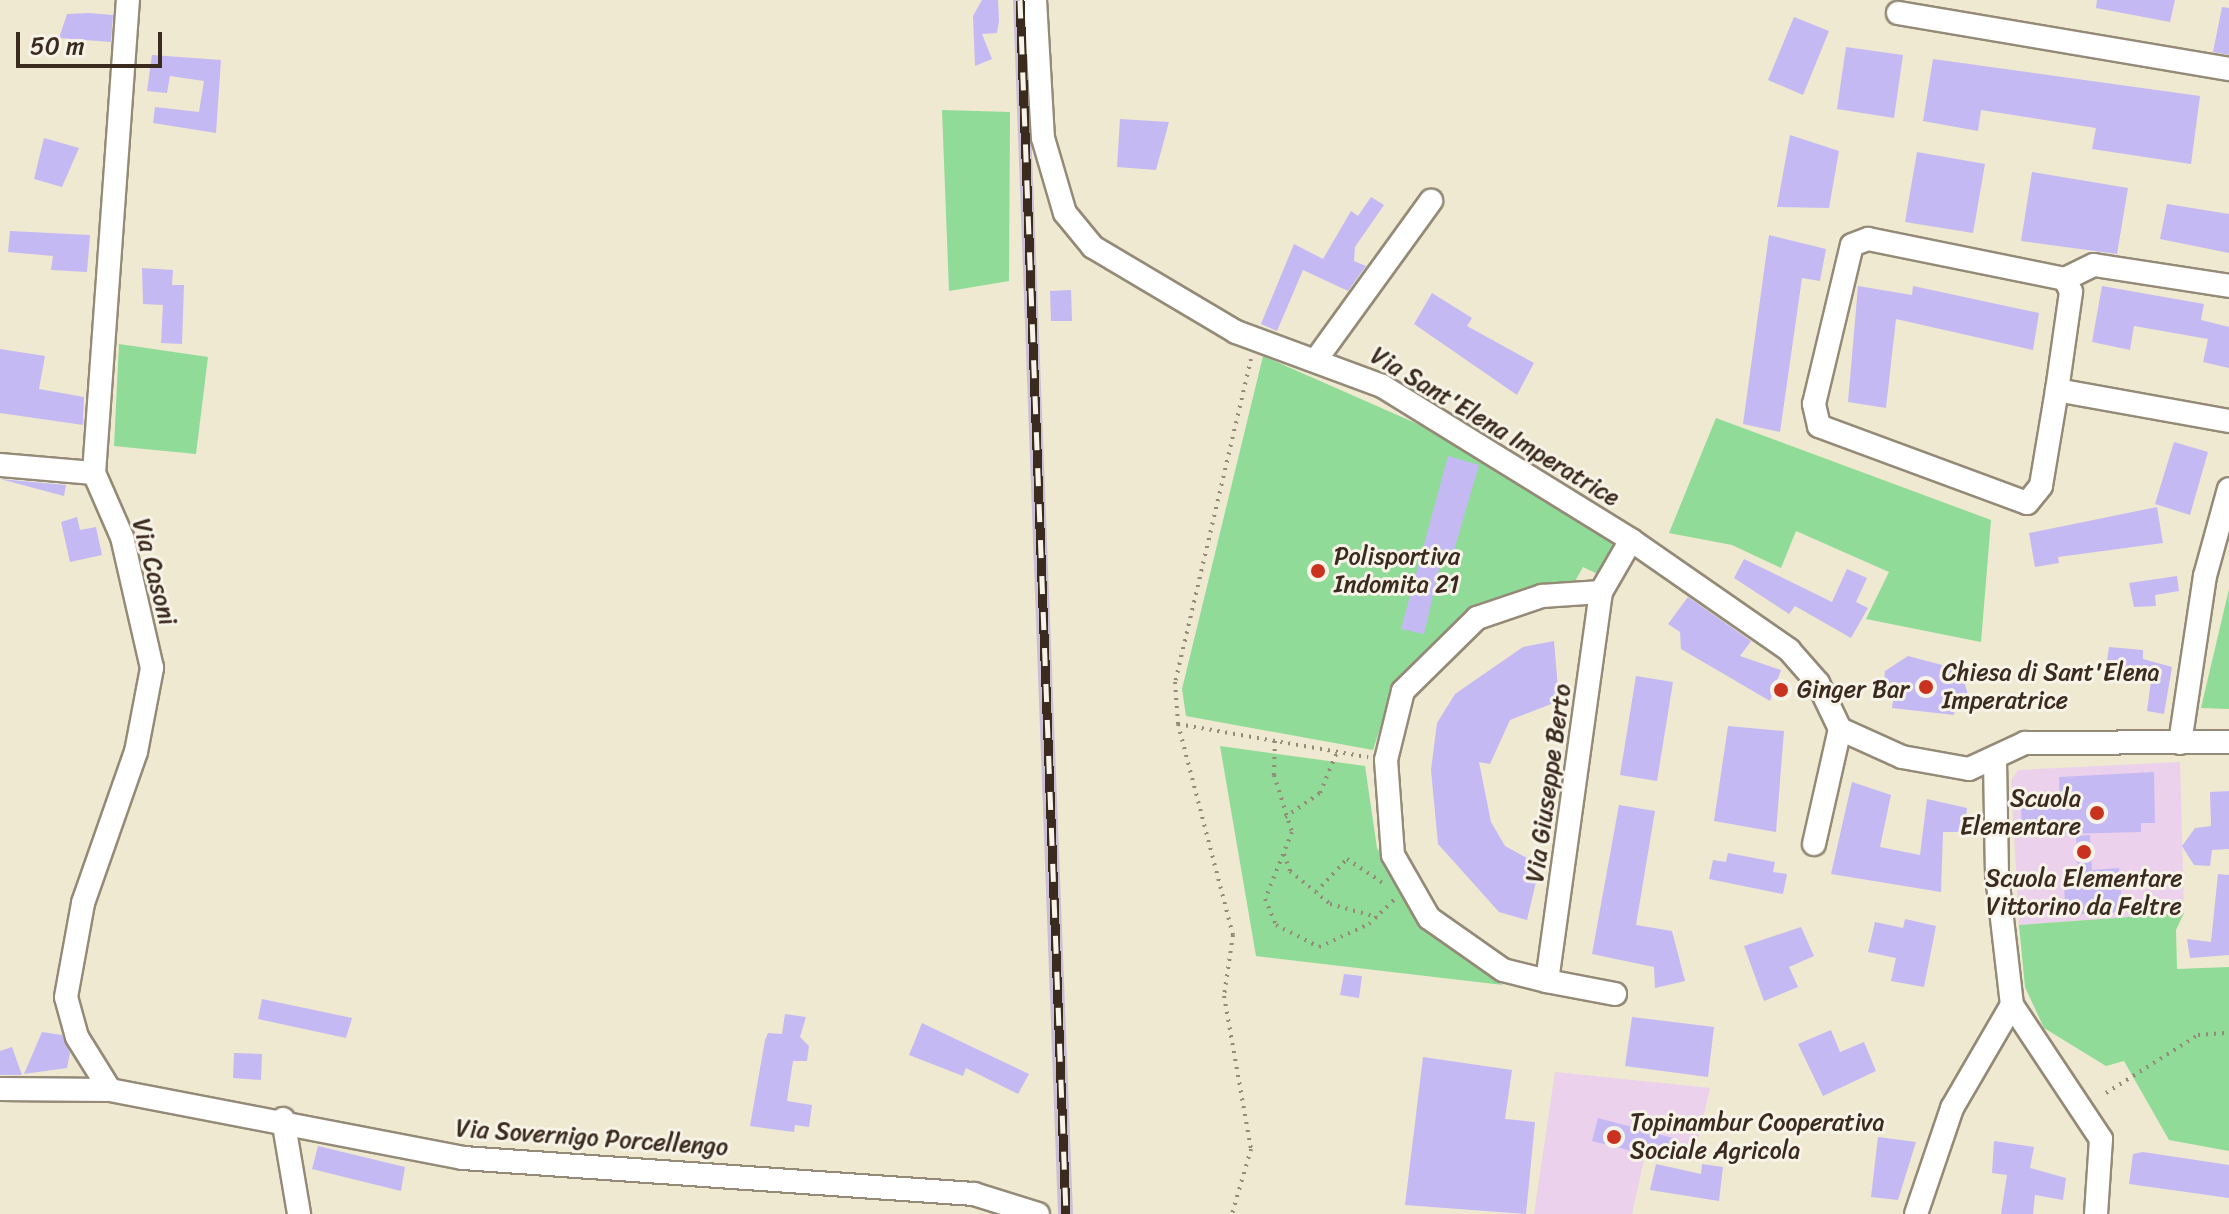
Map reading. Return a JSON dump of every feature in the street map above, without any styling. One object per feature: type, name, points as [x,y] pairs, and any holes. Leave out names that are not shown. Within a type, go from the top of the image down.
[{"type":"street","name":"Via Casoni","points":[[110,1090],[77,1037],[66,997],[83,903],[136,752],[152,668],[122,537],[94,473],[128,0]]},
{"type":"street","name":"Via Sant'Elena Imperatrice","points":[[1035,0],[1043,138],[1065,213],[1093,247],[1256,341],[1318,357],[1394,393],[1631,540],[1789,650],[1818,683],[1840,729]]},
{"type":"street","points":[[1898,13],[2229,69]]},
{"type":"street","points":[[1318,357],[1431,201]]},
{"type":"street","points":[[2065,279],[2071,292],[2041,486],[2027,503],[1819,426],[1814,404],[1852,245],[1868,239],[2065,279],[2094,265],[2229,286]]},
{"type":"street","points":[[2057,390],[2229,421]]},
{"type":"street","points":[[0,465],[94,473]]},
{"type":"street","points":[[2180,743],[2205,576],[2229,489]]},
{"type":"street","name":"Via Giuseppe Berto","points":[[1547,981],[1601,592],[1631,540]]},
{"type":"street","points":[[1601,592],[1542,596],[1477,618],[1403,691],[1386,760],[1393,855],[1429,918],[1503,970],[1615,994]]},
{"type":"street","points":[[1814,844],[1840,729],[1922,763],[1969,769],[2025,743],[2229,742]]},
{"type":"street","points":[[1995,759],[1997,875],[2012,1005],[2101,1139],[2096,1214]]},
{"type":"street","points":[[1916,1214],[1952,1108],[2012,1005]]},
{"type":"street","name":"Via Sovernigo Porcellengo","points":[[0,1089],[110,1090],[283,1119],[463,1158],[974,1194],[1038,1214]]},
{"type":"street","points":[[283,1119],[299,1214]]},
{"type":"path","points":[[1232,1214],[1251,1149],[1224,996],[1233,935],[1178,724],[1175,682],[1256,341]]},
{"type":"path","points":[[1178,724],[1386,760]]},
{"type":"path","points":[[1275,741],[1274,775],[1292,832],[1265,899],[1276,925],[1295,938],[1319,947],[1377,917],[1398,894],[1356,858],[1347,859],[1316,892]]},
{"type":"path","points":[[1285,817],[1320,793],[1337,752]]},
{"type":"path","points":[[1284,854],[1290,871],[1330,904],[1377,917]]},
{"type":"path","points":[[2106,1093],[2198,1035],[2229,1033]]},
{"type":"shaded area","points":[[1013,0],[1026,0],[1073,1214],[1058,1214]]},
{"type":"shaded area","name":"Scuola Elementare","points":[[2180,762],[2184,913],[2019,925],[2011,781],[2018,770]]},
{"type":"shaded area","points":[[1555,1072],[1710,1088],[1693,1162],[1645,1155],[1632,1214],[1534,1214]]},
{"type":"green space","points":[[942,110],[1010,112],[1009,281],[949,291]]},
{"type":"green space","points":[[119,344],[208,357],[196,454],[114,446]]},
{"type":"green space","name":"Polisportiva Indomita 21","points":[[1263,356],[1420,425],[1618,544],[1602,576],[1583,567],[1573,585],[1473,612],[1395,682],[1373,750],[1186,716],[1182,689]]},
{"type":"green space","points":[[1716,418],[1991,520],[1981,642],[1866,619],[1889,572],[1796,531],[1781,568],[1732,545],[1669,533]]},
{"type":"green space","points":[[2229,589],[2229,709],[2201,708]]},
{"type":"green space","points":[[1220,746],[1365,766],[1377,848],[1430,934],[1503,985],[1256,956]]},
{"type":"green space","points":[[2184,913],[2176,930],[2177,969],[2229,967],[2229,1151],[2169,1140],[2124,1061],[2106,1066],[2044,1028],[2025,987],[2019,925]]},
{"type":"building","points":[[982,0],[998,0],[999,21],[997,33],[982,34],[992,59],[975,66],[973,16]]},
{"type":"building","points":[[2097,0],[2175,0],[2170,22],[2096,8]]},
{"type":"building","points":[[2222,7],[2229,8],[2229,55],[2213,52]]},
{"type":"building","points":[[67,14],[113,15],[111,42],[59,38]]},
{"type":"building","points":[[1794,17],[1829,31],[1803,95],[1768,80]]},
{"type":"building","points":[[1846,47],[1903,55],[1894,118],[1837,109]]},
{"type":"building","points":[[152,55],[221,60],[216,133],[153,123],[155,107],[199,112],[204,81],[170,76],[167,93],[147,91]]},
{"type":"building","points":[[1933,59],[2200,96],[2191,164],[2092,149],[2096,128],[1981,110],[1978,131],[1923,121]]},
{"type":"building","points":[[1120,119],[1169,122],[1156,170],[1117,167]]},
{"type":"building","points":[[1790,135],[1839,151],[1829,208],[1777,207]]},
{"type":"building","points":[[44,138],[79,148],[62,187],[34,179]]},
{"type":"building","points":[[1917,152],[1985,164],[1973,233],[1905,222]]},
{"type":"building","points":[[2032,172],[2128,188],[2117,254],[2021,241]]},
{"type":"building","points":[[1371,197],[1384,205],[1355,247],[1354,261],[1366,266],[1348,291],[1303,270],[1277,331],[1261,324],[1294,244],[1323,259],[1351,211],[1358,216]]},
{"type":"building","points":[[2167,204],[2229,214],[2229,253],[2160,239]]},
{"type":"building","points":[[10,231],[90,235],[87,272],[51,270],[53,256],[8,252]]},
{"type":"building","points":[[1769,235],[1826,249],[1820,281],[1802,278],[1780,432],[1743,424]]},
{"type":"building","points":[[142,268],[173,270],[172,285],[184,285],[182,344],[161,343],[163,305],[143,304]]},
{"type":"building","points":[[1858,286],[1912,295],[1913,286],[2039,313],[2033,350],[1896,319],[1886,408],[1848,402]]},
{"type":"building","points":[[2102,286],[2204,304],[2201,320],[2229,327],[2229,368],[2203,362],[2208,339],[2134,326],[2130,350],[2092,342]]},
{"type":"building","points":[[1071,290],[1072,321],[1051,321],[1050,291]]},
{"type":"building","points":[[1432,293],[1472,318],[1467,326],[1534,363],[1517,395],[1414,324]]},
{"type":"building","points":[[0,349],[45,356],[39,389],[84,397],[83,425],[0,413]]},
{"type":"building","points":[[2174,442],[2208,452],[2190,515],[2155,504]]},
{"type":"building","points":[[1448,456],[1479,465],[1450,564],[1441,561],[1424,634],[1401,629]]},
{"type":"building","points":[[0,479],[66,485],[64,496]]},
{"type":"building","points":[[2157,507],[2163,543],[2058,557],[2059,563],[2035,567],[2029,533]]},
{"type":"building","points":[[77,517],[80,530],[96,527],[102,555],[70,562],[61,522]]},
{"type":"building","points":[[1744,559],[1832,602],[1847,569],[1867,578],[1856,602],[1868,608],[1851,638],[1795,606],[1789,614],[1734,578]]},
{"type":"building","points":[[2177,576],[2179,591],[2155,595],[2156,606],[2134,607],[2129,583]]},
{"type":"building","points":[[1688,597],[1751,641],[1740,656],[1781,670],[1770,701],[1681,649],[1680,632],[1668,624]]},
{"type":"building","points":[[1554,641],[1559,701],[1510,720],[1490,764],[1479,762],[1491,822],[1505,846],[1540,865],[1527,920],[1499,912],[1438,844],[1431,770],[1437,723],[1455,694],[1523,647]]},
{"type":"building","points":[[2109,647],[2143,650],[2143,659],[2172,667],[2164,714],[2147,711],[2151,681],[2106,667]]},
{"type":"building","name":"Chiesa di Sant'Elena Imperatrice","points":[[1908,656],[1961,670],[1968,695],[1956,702],[1954,715],[1892,708],[1894,694],[1883,693],[1885,671]]},
{"type":"building","points":[[1636,676],[1673,682],[1657,781],[1620,775]]},
{"type":"building","points":[[1728,726],[1784,731],[1776,832],[1714,821]]},
{"type":"building","name":"Scuola Elementare Vittorino da Feltre","points":[[2154,772],[2155,823],[2141,823],[2141,832],[2022,835],[2021,803],[2060,802],[2059,777]]},
{"type":"building","points":[[1852,782],[1891,795],[1880,847],[1920,855],[1927,799],[1967,808],[1964,832],[1943,832],[1941,892],[1831,874]]},
{"type":"building","points":[[2229,791],[2229,849],[2212,850],[2210,866],[2194,865],[2182,846],[2195,828],[2211,826],[2210,792]]},
{"type":"building","points":[[1619,805],[1655,811],[1636,925],[1672,931],[1685,981],[1655,988],[1654,967],[1592,954]]},
{"type":"building","points":[[2090,835],[2092,870],[2119,868],[2123,912],[2065,915],[2064,872],[2078,871],[2076,836]]},
{"type":"building","points":[[1728,853],[1775,862],[1773,872],[1787,874],[1783,894],[1709,879],[1713,860],[1726,862]]},
{"type":"building","points":[[2218,874],[2229,875],[2229,955],[2190,958],[2187,939],[2211,942]]},
{"type":"building","points":[[1905,919],[1936,926],[1924,987],[1891,981],[1896,958],[1868,952],[1875,922],[1903,928]]},
{"type":"building","points":[[1801,927],[1814,956],[1789,967],[1798,987],[1764,1001],[1744,946]]},
{"type":"building","points":[[1344,974],[1362,976],[1359,998],[1340,995]]},
{"type":"building","points":[[262,999],[352,1018],[346,1038],[258,1019]]},
{"type":"building","points":[[785,1014],[806,1017],[800,1037],[809,1046],[807,1061],[793,1061],[787,1101],[812,1105],[809,1127],[795,1125],[794,1132],[750,1126],[765,1040],[768,1033],[782,1034]]},
{"type":"building","points":[[1632,1017],[1714,1027],[1708,1077],[1625,1066]]},
{"type":"building","points":[[922,1023],[1029,1074],[1018,1094],[966,1068],[963,1076],[909,1055]]},
{"type":"building","points":[[1831,1030],[1840,1052],[1864,1042],[1876,1071],[1823,1096],[1798,1044]]},
{"type":"building","points":[[42,1032],[62,1035],[70,1053],[67,1068],[24,1074]]},
{"type":"building","points":[[12,1047],[22,1075],[0,1075],[0,1051]]},
{"type":"building","points":[[234,1053],[262,1054],[261,1080],[233,1078]]},
{"type":"building","points":[[1423,1057],[1512,1070],[1505,1119],[1535,1122],[1526,1214],[1405,1205]]},
{"type":"building","points":[[1598,1118],[1673,1138],[1668,1160],[1592,1141]]},
{"type":"building","points":[[1878,1137],[1916,1142],[1898,1200],[1871,1197]]},
{"type":"building","points":[[1994,1141],[2034,1147],[2030,1168],[2066,1178],[2063,1200],[2035,1195],[2033,1214],[2001,1214],[2007,1175],[1992,1173]]},
{"type":"building","points":[[318,1146],[405,1167],[401,1191],[312,1169]]},
{"type":"building","points":[[2143,1152],[2229,1165],[2229,1198],[2129,1184],[2133,1154]]},
{"type":"building","points":[[1656,1164],[1701,1174],[1702,1164],[1723,1167],[1719,1201],[1650,1190]]},
{"type":"railway","points":[[1020,0],[1066,1214]]},
{"type":"place","name":"Polisportiva Indomita 21","points":[[1318,571]]},
{"type":"place","name":"Chiesa di Sant'Elena Imperatrice","points":[[1926,687]]},
{"type":"place","name":"Ginger Bar","points":[[1781,690]]},
{"type":"place","name":"Scuola Elementare","points":[[2097,813]]},
{"type":"place","name":"Scuola Elementare Vittorino da Feltre","points":[[2084,852]]},
{"type":"place","name":"Topinambur Cooperativa Sociale Agricola","points":[[1614,1137]]}]
